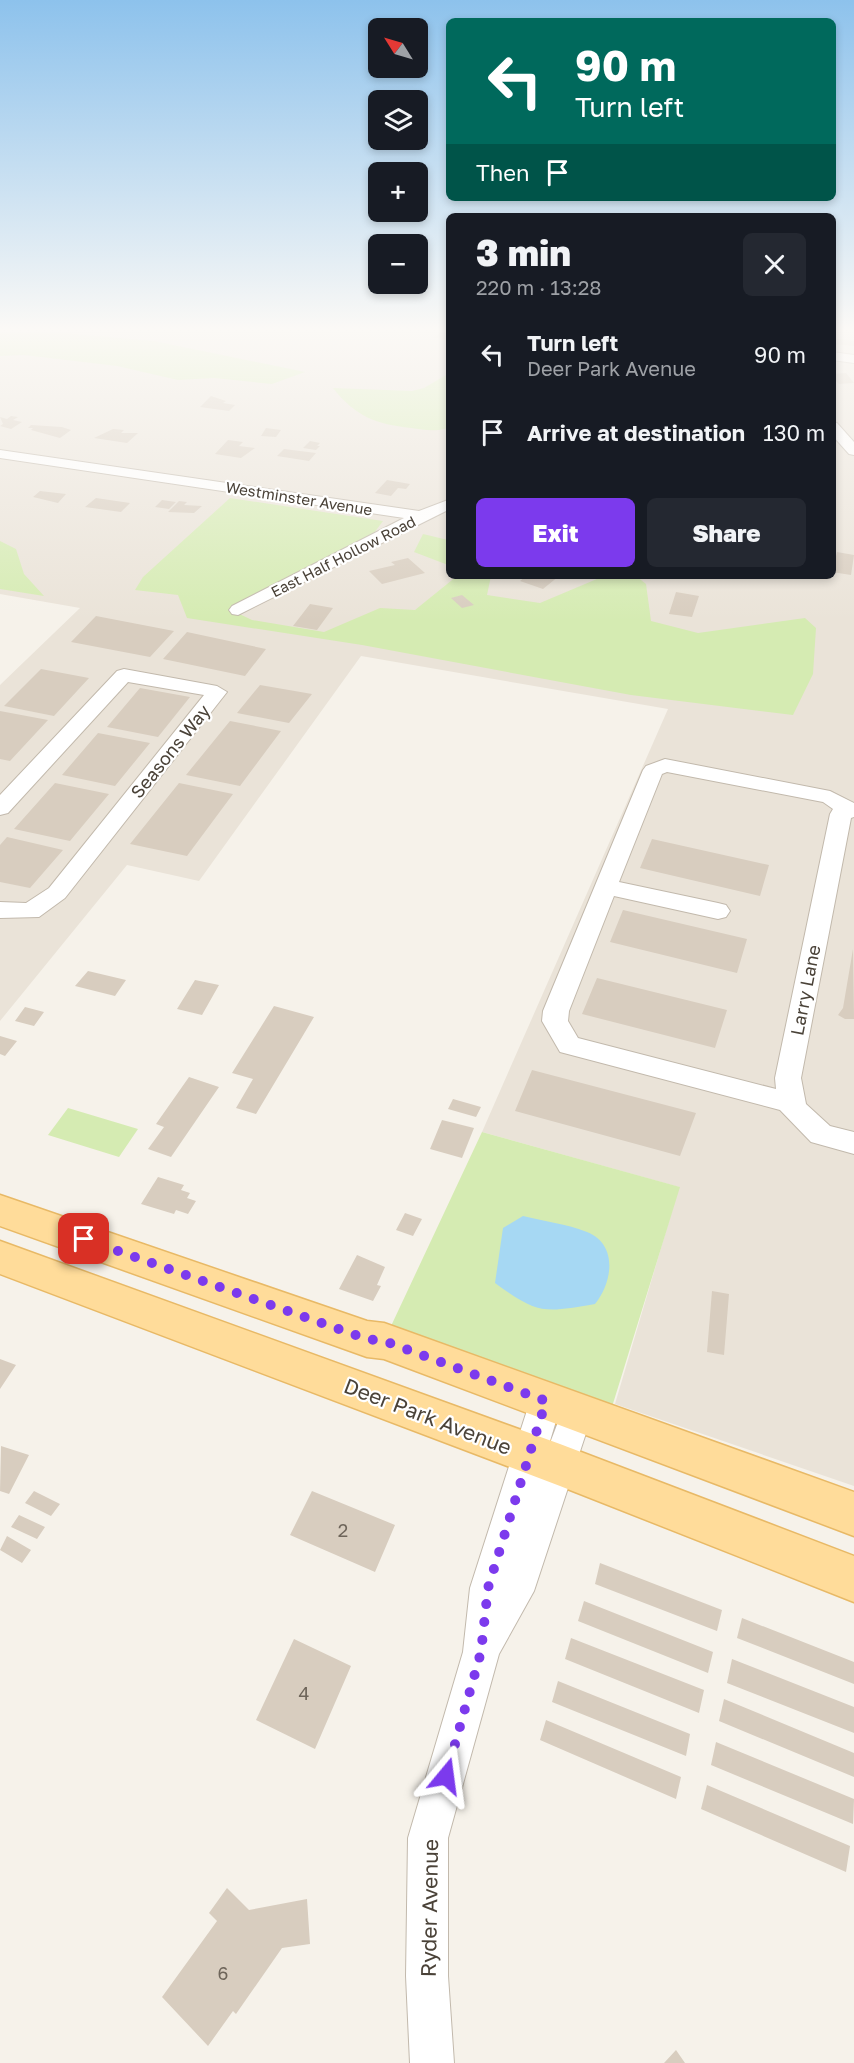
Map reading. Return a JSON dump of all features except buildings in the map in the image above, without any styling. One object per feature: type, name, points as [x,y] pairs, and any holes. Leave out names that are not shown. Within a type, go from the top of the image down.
[{"type":"main road","points":[[0,1210],[367,1339],[384,1341],[854,1514]]},
{"type":"main road","name":"Deer Park Avenue","points":[[0,1257],[545,1460],[854,1579]]},
{"type":"street","points":[[836,431],[854,451]]},
{"type":"street","name":"Westminster Avenue","points":[[0,454],[421,516]]},
{"type":"street","points":[[836,455],[854,457]]},
{"type":"street","name":"East Half Hollow Road","points":[[238,610],[421,516],[446,506]]},
{"type":"street","name":"Seasons Way","points":[[0,808],[124,675],[217,692],[57,893],[32,911],[0,910]]},
{"type":"street","points":[[852,811],[830,796],[664,765],[658,766],[653,770],[556,1011],[555,1021],[569,1045],[792,1103],[793,1109],[820,1134],[854,1143]]},
{"type":"street","name":"Larry Lane","points":[[792,1103],[788,1077],[831,862],[841,814],[852,811]]},
{"type":"street","points":[[606,887],[718,911]]},
{"type":"street","name":"Ryder Avenue","points":[[432,2063],[427,1976],[428,1838],[481,1652],[516,1591],[545,1460],[561,1406]]},
{"type":"shaded area","points":[[0,428],[446,428],[446,579],[836,579],[836,428],[854,428],[854,1486],[615,1404],[679,1187],[482,1132],[668,709],[361,656],[199,881],[127,865],[0,1021],[0,685],[80,608],[0,594]]},
{"type":"green space","points":[[414,428],[446,428],[439,430]]},
{"type":"green space","points":[[230,498],[383,521],[374,533],[231,610],[252,620],[324,632],[380,608],[415,610],[453,579],[490,579],[487,595],[540,603],[597,579],[640,579],[646,584],[651,621],[698,633],[805,618],[816,628],[813,674],[793,715],[631,695],[362,645],[187,618],[178,595],[135,590],[143,577]]},
{"type":"green space","points":[[423,534],[446,540],[446,564],[414,552]]},
{"type":"green space","points":[[0,541],[16,549],[24,574],[44,596],[0,589]]},
{"type":"green space","points":[[68,1108],[138,1129],[119,1157],[48,1135]]},
{"type":"green space","points":[[482,1132],[680,1187],[607,1423],[384,1341]]},
{"type":"water","points":[[523,1216],[587,1232],[604,1246],[608,1255],[608,1275],[595,1304],[563,1309],[532,1306],[495,1283],[503,1228]]},
{"type":"route","points":[[84,1239],[367,1339],[384,1341],[546,1401],[488,1588],[481,1652],[446,1776]]}]
